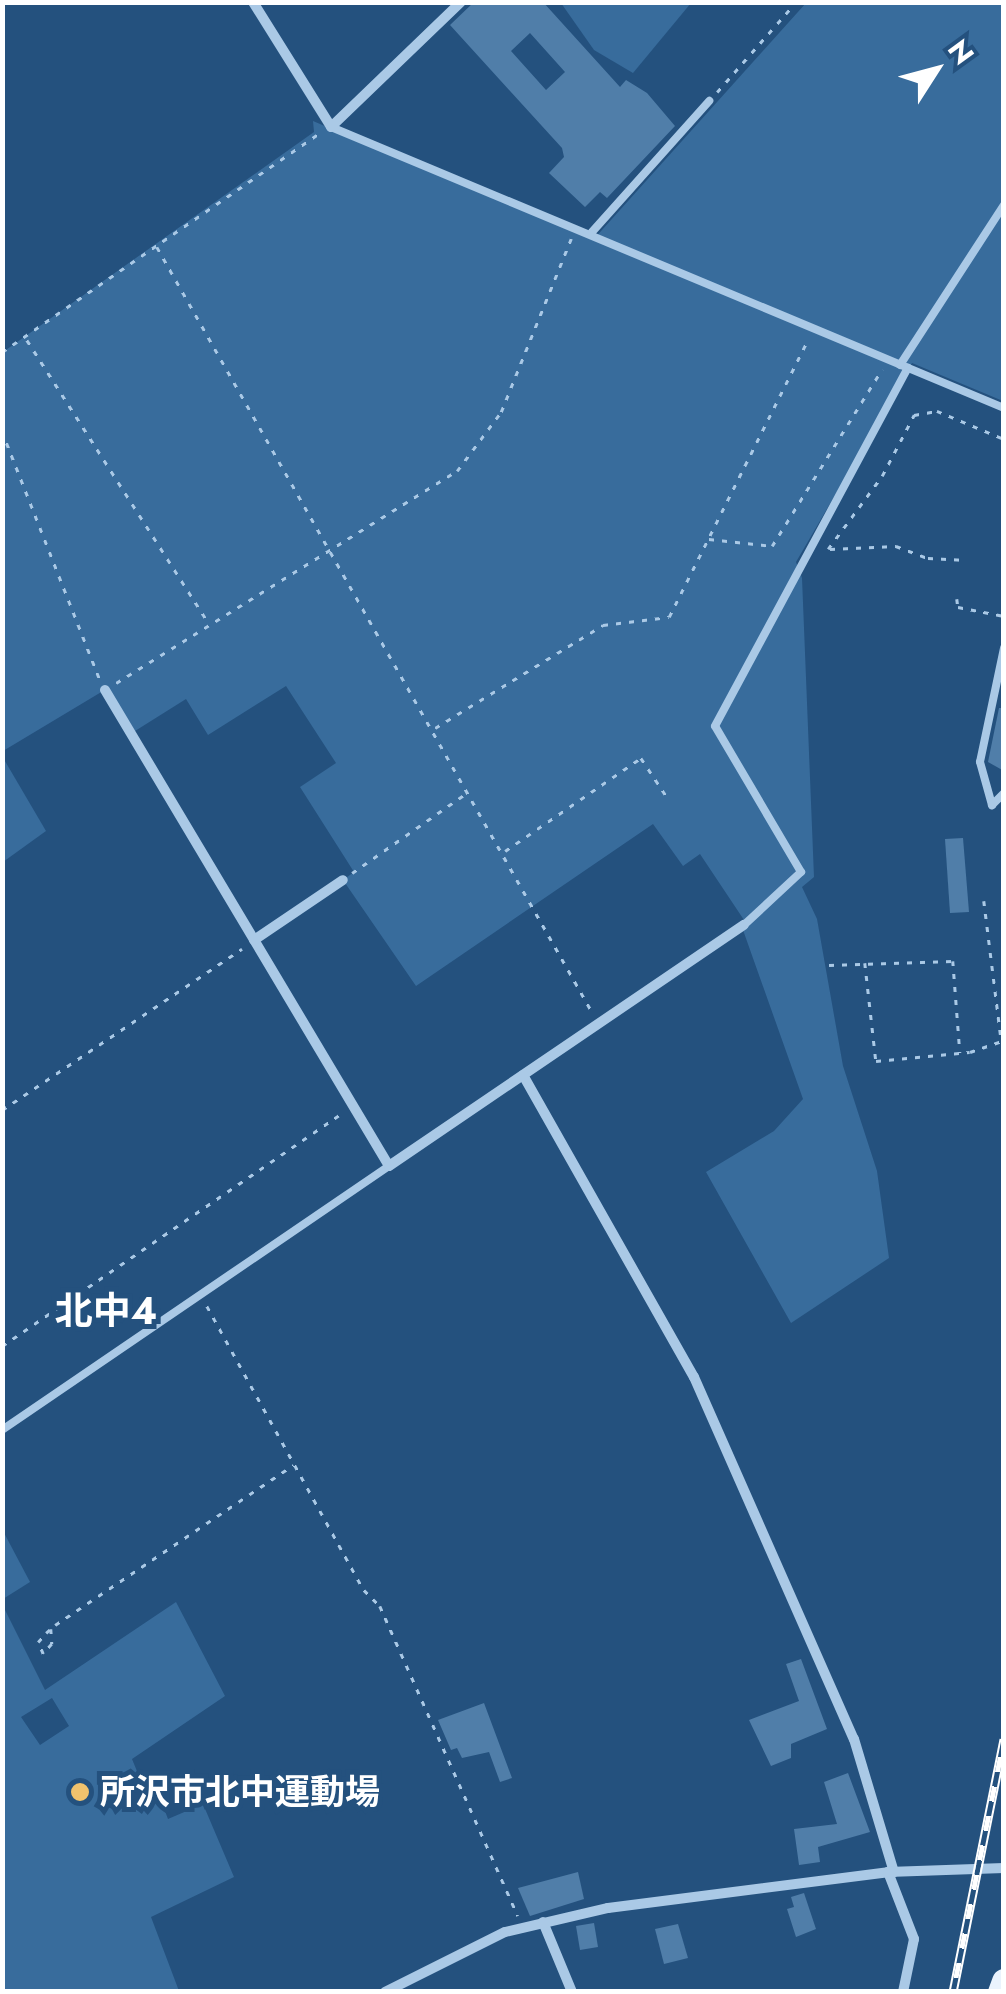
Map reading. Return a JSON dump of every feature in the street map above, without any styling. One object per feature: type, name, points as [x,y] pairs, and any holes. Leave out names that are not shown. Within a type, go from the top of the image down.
[{"type":"main road","points":[[1000,1992],[1004,1981]]},
{"type":"street","points":[[252,2],[329,125],[461,2]]},
{"type":"street","points":[[105,690],[389,1166],[744,925]]},
{"type":"street","points":[[254,940],[342,880]]},
{"type":"street","points":[[523,1075],[694,1377],[854,1739],[890,1872],[914,1939],[903,1992]]},
{"type":"street","points":[[385,1992],[522,1926],[890,1872],[1004,1868]]},
{"type":"street","points":[[544,1922],[572,1992]]},
{"type":"lane","points":[[592,232],[709,101]]},
{"type":"lane","points":[[329,125],[574,232],[592,232],[1004,408]]},
{"type":"lane","points":[[744,925],[801,872],[714,726],[904,366],[1004,205]]},
{"type":"lane","points":[[1004,648],[980,762],[992,804],[1004,793]]},
{"type":"lane","points":[[2,1430],[389,1166]]},
{"type":"path","points":[[709,101],[796,2]]},
{"type":"path","points":[[2,352],[26,339],[329,125]]},
{"type":"path","points":[[2,430],[105,690],[457,472],[501,412],[574,232]]},
{"type":"path","points":[[156,247],[504,852],[598,1024]]},
{"type":"path","points":[[434,729],[603,626],[669,617],[814,327]]},
{"type":"path","points":[[26,339],[210,625]]},
{"type":"path","points":[[708,539],[772,546],[888,359]]},
{"type":"path","points":[[968,560],[928,558],[896,546],[828,549],[866,500],[914,414],[938,411],[1004,440]]},
{"type":"path","points":[[956,599],[958,607],[1004,616]]},
{"type":"path","points":[[504,852],[640,758],[669,800]]},
{"type":"path","points":[[342,880],[469,791]]},
{"type":"path","points":[[865,963],[876,1061],[960,1053],[1002,1040],[984,900]]},
{"type":"path","points":[[2,1110],[254,940]]},
{"type":"path","points":[[829,964],[954,960],[960,1053]]},
{"type":"path","points":[[2,1346],[353,1105]]},
{"type":"path","points":[[201,1296],[364,1590],[380,1606],[522,1926]]},
{"type":"path","points":[[50,1629],[294,1464]]},
{"type":"shaded area","points":[[561,3],[691,3],[633,73],[594,50]]},
{"type":"shaded area","points":[[806,3],[1003,3],[1003,401],[912,363],[796,562],[802,578],[814,877],[802,887],[817,919],[843,1066],[877,1171],[889,1258],[791,1323],[706,1172],[774,1131],[803,1099],[743,930],[748,926],[700,854],[683,866],[653,824],[416,986],[343,880],[354,872],[300,787],[336,763],[286,686],[208,735],[186,699],[135,731],[108,688],[3,751],[3,352],[314,132],[313,121],[593,240]]},
{"type":"shaded area","points":[[2,756],[46,831],[3,862],[2,862]]},
{"type":"shaded area","points":[[2,1529],[30,1582],[3,1599],[2,1599]]},
{"type":"shaded area","name":"所沢市北中運動場","points":[[176,1602],[225,1696],[132,1759],[141,1781],[152,1777],[168,1819],[203,1804],[234,1877],[151,1917],[179,1991],[3,1991],[3,1606],[45,1690]],"holes":[[[52,1698],[69,1726],[40,1745],[21,1717]]]},
{"type":"building","points":[[474,2],[543,2],[620,87],[626,80],[647,93],[675,126],[607,198],[600,192],[585,207],[549,173],[564,157],[562,148],[450,25]],"holes":[[[530,33],[565,72],[546,90],[511,51]]]},
{"type":"building","points":[[999,708],[1004,708],[1004,771],[988,762]]},
{"type":"building","points":[[963,838],[969,912],[950,913],[945,839]]},
{"type":"building","points":[[801,1659],[827,1729],[791,1744],[791,1758],[771,1766],[749,1720],[799,1701],[786,1664]]},
{"type":"building","points":[[484,1703],[512,1778],[500,1782],[489,1752],[462,1758],[457,1748],[451,1750],[438,1720]]},
{"type":"building","points":[[848,1773],[870,1832],[818,1847],[820,1862],[799,1865],[794,1829],[837,1824],[824,1782]]},
{"type":"building","points":[[578,1872],[584,1899],[530,1916],[518,1888]]},
{"type":"building","points":[[804,1893],[816,1929],[796,1937],[787,1909],[794,1907],[791,1897]]},
{"type":"building","points":[[594,1923],[598,1947],[580,1950],[576,1926]]},
{"type":"building","points":[[678,1924],[688,1958],[664,1964],[655,1929]]},
{"type":"railway","points":[[953,1992],[1004,1739]]},
{"type":"place","name":"所沢市北中運動場","points":[[80,1792]]},
{"type":"district","name":"北中4","points":[[106,1311]]}]
